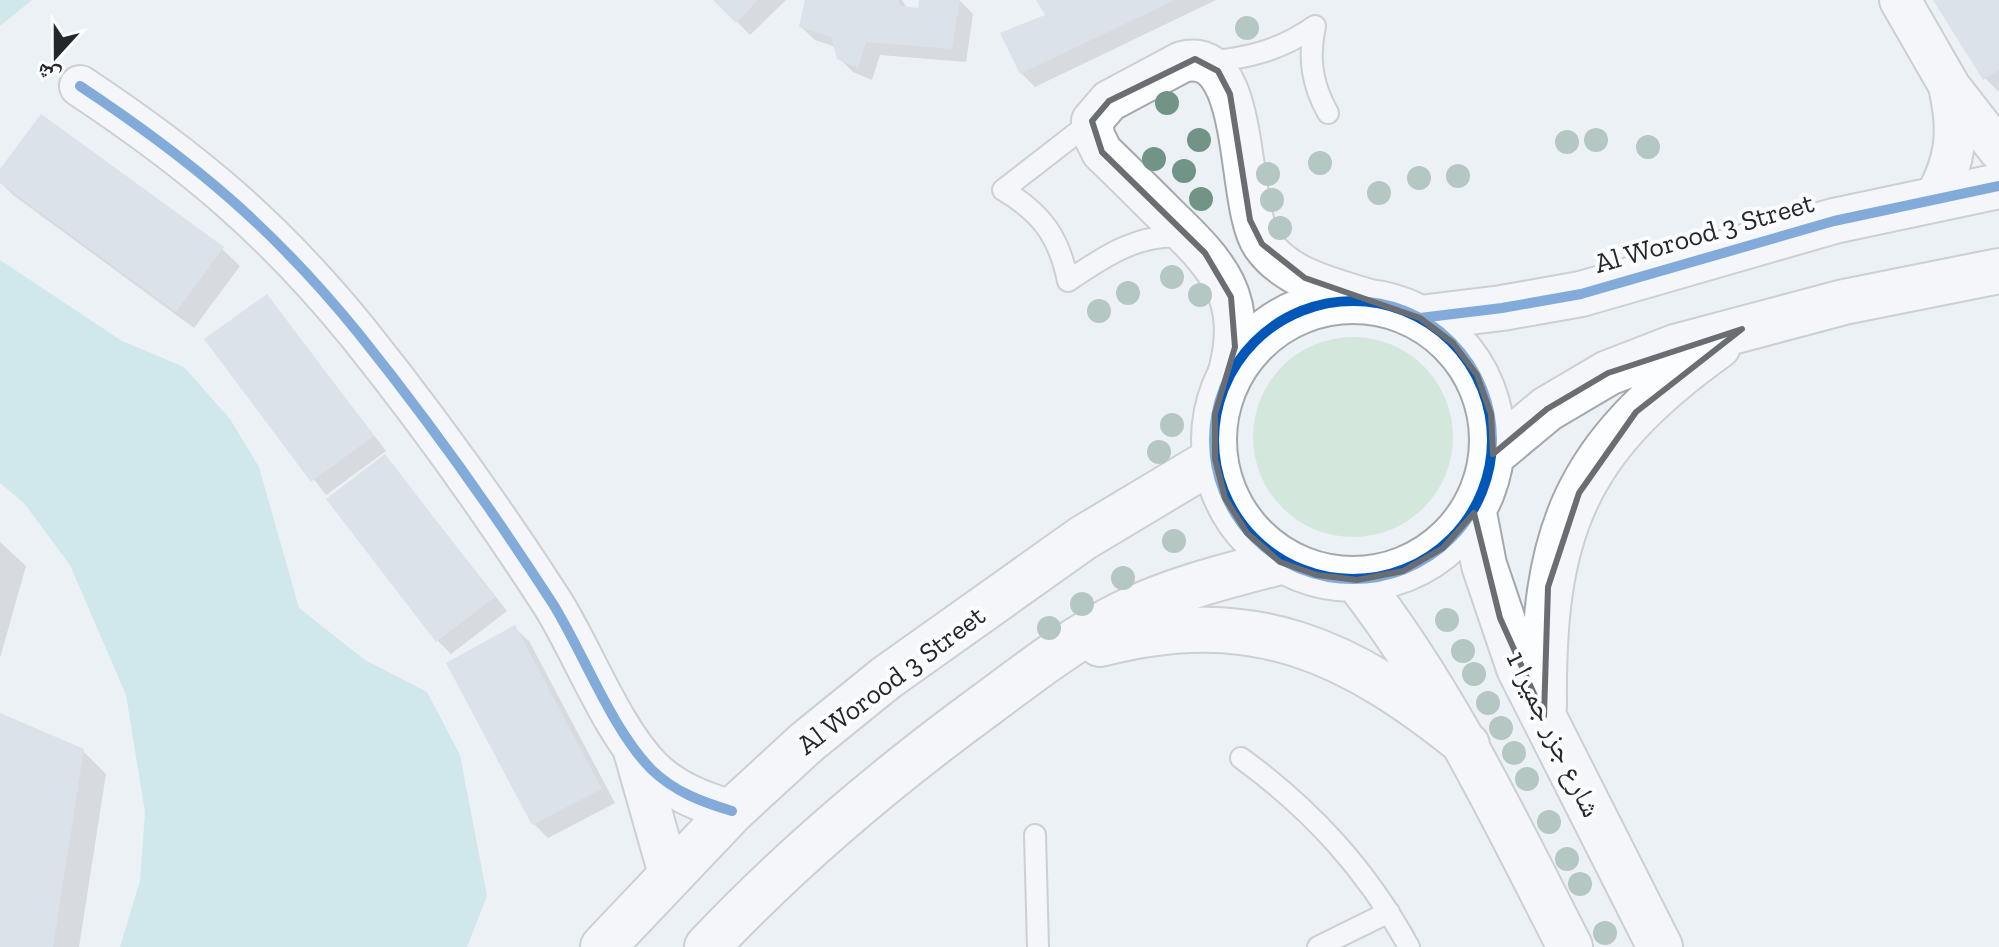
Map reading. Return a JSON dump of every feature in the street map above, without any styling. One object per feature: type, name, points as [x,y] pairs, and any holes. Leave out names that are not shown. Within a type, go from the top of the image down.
[{"type":"street","points":[[1900,0],[1950,87],[1999,150]]},
{"type":"street","points":[[1195,59],[1207,62],[1218,71],[1230,94],[1250,220],[1262,244],[1281,264],[1305,278],[1401,311],[1453,343],[1477,375],[1491,414],[1493,454],[1486,484],[1474,513],[1443,548],[1403,571],[1357,580],[1317,575],[1280,562],[1247,533],[1225,498],[1215,459],[1215,414],[1229,372],[1236,322],[1231,297],[1220,273],[1189,237],[1102,152],[1094,136],[1092,121],[1109,101],[1182,62],[1195,59]]},
{"type":"street","points":[[80,86],[158,138],[231,197],[298,262],[348,322],[456,464],[554,605],[633,747],[669,874]]},
{"type":"street","points":[[1935,198],[1948,174],[1956,149],[1957,122],[1950,87]]},
{"type":"street","name":"Al Worood 3 Street","points":[[1401,311],[1502,308],[1581,294],[1739,246],[1935,198],[1999,186]]},
{"type":"street","points":[[1493,454],[1547,409],[1608,373],[1675,347],[1844,302],[1999,271]]},
{"type":"street","points":[[1229,372],[1257,337],[1294,313],[1337,301],[1401,311]]},
{"type":"street","points":[[1544,716],[1543,636],[1548,587],[1560,538],[1579,493],[1604,450],[1636,412],[1673,378],[1742,329]]},
{"type":"street","name":"Al Worood 3 Street","points":[[603,947],[732,811],[807,742],[886,678],[1093,531],[1215,459]]},
{"type":"street","name":"شارع جزر جميرا 1","points":[[1474,513],[1500,618],[1544,716],[1660,947]]},
{"type":"street","points":[[707,947],[806,850],[883,784],[1052,656],[1123,614],[1148,603],[1200,582],[1280,562]]},
{"type":"street","points":[[1357,580],[1417,659],[1467,745],[1570,947]]},
{"type":"street","points":[[1052,656],[1126,637],[1177,630],[1227,631],[1277,638],[1325,652],[1371,674],[1414,701],[1467,745]]},
{"type":"street","points":[[633,747],[675,789],[732,811]]},
{"type":"lane","points":[[1207,62],[1262,55],[1315,26],[1312,71],[1328,113]]},
{"type":"lane","points":[[1092,121],[1003,190],[1028,205],[1049,226],[1063,252],[1068,281],[1136,240],[1163,235],[1189,237]]},
{"type":"lane","points":[[1241,758],[1276,783],[1328,832],[1389,912],[1409,947]]},
{"type":"lane","points":[[1035,835],[1038,947]]},
{"type":"lane","points":[[1318,947],[1389,912]]},
{"type":"highlighted area","points":[[1195,59],[1218,71],[1230,94],[1250,220],[1262,244],[1305,278],[1420,318],[1453,343],[1477,375],[1491,414],[1493,454],[1547,409],[1608,373],[1742,329],[1636,412],[1579,493],[1548,587],[1544,716],[1500,618],[1474,513],[1443,548],[1403,571],[1357,580],[1317,575],[1280,562],[1247,533],[1225,498],[1215,459],[1215,414],[1235,347],[1231,297],[1205,253],[1102,152],[1092,121],[1109,101]]},
{"type":"green space","points":[[1353,337],[1391,345],[1424,366],[1445,399],[1453,437],[1445,475],[1424,508],[1391,529],[1353,537],[1315,529],[1282,508],[1261,475],[1253,437],[1261,399],[1282,366],[1315,345]]},
{"type":"water","points":[[0,0],[32,0],[0,26]]},
{"type":"water","points":[[0,260],[122,341],[184,367],[230,419],[259,467],[299,608],[365,660],[427,692],[460,755],[487,896],[467,947],[120,947],[140,881],[145,812],[126,695],[70,565],[24,503],[0,483]]},
{"type":"building","points":[[713,0],[758,0],[736,23]]},
{"type":"building","points":[[805,0],[898,0],[901,6],[918,8],[919,0],[960,0],[952,49],[866,42],[858,68],[837,59],[831,37],[799,27]]},
{"type":"building","points":[[1036,0],[1175,0],[1020,74],[1000,33],[1045,15]]},
{"type":"building","points":[[1933,0],[1999,0],[1999,70],[1983,80]]},
{"type":"building","points":[[41,114],[224,247],[176,312],[0,183],[0,169]]},
{"type":"building","points":[[267,294],[374,436],[311,482],[204,339]]},
{"type":"building","points":[[385,454],[495,597],[436,642],[326,499]]},
{"type":"building","points":[[515,625],[602,789],[532,825],[446,663]]},
{"type":"building","points":[[0,713],[84,749],[53,947],[0,947]]},
{"type":"cycle path","points":[[80,86],[159,141],[230,198],[327,296],[410,399],[507,535],[553,604],[611,713],[638,753],[661,778],[680,790],[732,811]]},
{"type":"cycle path","points":[[1420,318],[1581,294],[1834,221],[1999,186]]},
{"type":"cycle path","points":[[1367,301],[1419,317],[1452,341],[1482,387],[1490,413],[1492,440],[1490,467],[1482,493],[1452,539],[1406,569],[1367,579],[1339,579],[1287,563],[1254,539],[1245,528],[1230,506],[1216,467],[1214,426],[1230,374],[1254,341],[1265,332],[1287,317],[1326,303],[1367,301]]}]
